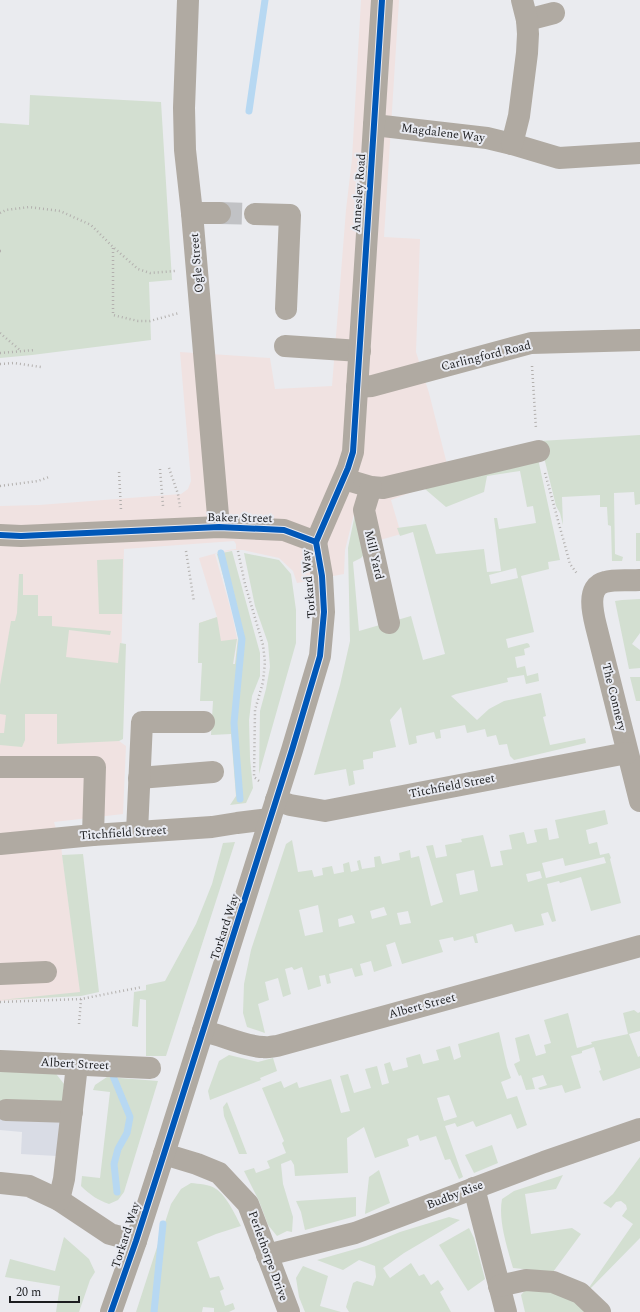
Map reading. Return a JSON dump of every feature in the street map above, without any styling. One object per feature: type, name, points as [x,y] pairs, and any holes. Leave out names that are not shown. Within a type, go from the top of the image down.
[{"type":"street","name":"Ogle Street","points":[[188,0],[184,108],[185,150],[192,214],[219,527]]},
{"type":"street","name":"Annesley Road","points":[[357,387],[382,0]]},
{"type":"street","points":[[512,144],[519,116],[524,84],[528,34],[524,10],[554,13]]},
{"type":"street","name":"Magdalene Way","points":[[374,125],[487,138],[559,158],[640,153]]},
{"type":"street","points":[[192,214],[220,213]]},
{"type":"street","points":[[255,214],[290,215],[286,309]]},
{"type":"street","name":"Carlingford Road","points":[[357,387],[372,386],[531,343],[640,340]]},
{"type":"street","points":[[284,346],[360,351]]},
{"type":"street","points":[[316,542],[344,479],[353,452],[357,387]]},
{"type":"street","points":[[344,479],[371,487],[392,487],[539,451]]},
{"type":"street","name":"Mill Yard","points":[[371,487],[364,510],[389,623]]},
{"type":"street","name":"Baker Street","points":[[0,535],[20,536],[219,527],[284,530],[316,542]]},
{"type":"street","name":"Torkard Way","points":[[112,1312],[203,1031],[320,656],[324,612],[322,576],[316,542]]},
{"type":"street","name":"The Connery","points":[[640,580],[604,582],[598,586],[592,600],[592,609],[640,801]]},
{"type":"street","points":[[137,832],[142,722],[204,722]]},
{"type":"street","name":"Titchfield Street","points":[[0,844],[93,835],[212,827],[237,823],[290,805],[325,810],[627,753]]},
{"type":"street","points":[[0,767],[95,767],[93,835]]},
{"type":"street","points":[[139,778],[213,772]]},
{"type":"street","name":"Albert Street","points":[[203,1031],[217,1034],[252,1046],[264,1048],[277,1046],[640,946]]},
{"type":"street","points":[[0,974],[46,972]]},
{"type":"street","name":"Albert Street","points":[[0,1061],[150,1068]]},
{"type":"street","points":[[59,1200],[64,1179],[76,1064]]},
{"type":"street","points":[[6,1110],[72,1112]]},
{"type":"street","name":"Budby Rise","points":[[268,1255],[355,1233],[474,1188],[640,1129]]},
{"type":"street","name":"Perlethorpe Drive","points":[[164,1154],[219,1172],[248,1204],[289,1312]]},
{"type":"street","points":[[0,1183],[29,1186],[59,1200],[110,1234],[136,1241]]},
{"type":"street","points":[[474,1188],[506,1312]]},
{"type":"street","points":[[499,1286],[526,1280],[553,1282],[580,1293],[600,1312]]},
{"type":"path","points":[[0,213],[6,210],[29,207],[60,211],[91,225],[138,269],[150,273],[158,272]]},
{"type":"path","points":[[113,247],[113,315],[138,321],[150,321],[181,312]]},
{"type":"path","points":[[0,333],[21,352]]},
{"type":"path","points":[[0,353],[35,350]]},
{"type":"path","points":[[0,364],[14,363],[41,367]]},
{"type":"path","points":[[169,468],[178,494],[194,602]]},
{"type":"path","points":[[160,469],[163,506]]},
{"type":"path","points":[[119,472],[122,510]]},
{"type":"path","points":[[0,486],[38,481],[49,477]]},
{"type":"path","points":[[236,544],[245,584],[263,645],[265,662],[263,682],[255,710],[254,777],[261,783]]},
{"type":"path","points":[[0,1002],[81,999],[142,987]]},
{"type":"path","points":[[78,1024],[81,999]]},
{"type":"shaded area","points":[[361,0],[399,0],[384,237],[420,239],[416,352],[429,393],[451,480],[391,500],[401,534],[373,542],[355,510],[345,550],[344,574],[297,583],[293,571],[279,558],[243,550],[233,550],[215,554],[232,614],[237,639],[233,665],[198,662],[199,623],[217,617],[199,558],[228,550],[236,549],[236,544],[234,541],[124,549],[119,741],[126,746],[123,814],[54,822],[61,846],[81,996],[0,1001],[0,506],[39,505],[181,494],[188,489],[191,481],[180,352],[270,358],[275,389],[332,386],[346,210],[352,159]]},
{"type":"shaded area","points":[[0,1102],[62,1105],[57,1156],[21,1154],[22,1132],[0,1130]]},
{"type":"green space","points":[[30,95],[161,102],[172,280],[149,282],[151,340],[0,358],[0,123],[29,125]]},
{"type":"green space","points":[[640,435],[640,504],[635,505],[634,492],[614,493],[615,554],[623,557],[622,561],[612,561],[611,526],[608,525],[607,507],[600,507],[600,495],[562,497],[563,525],[560,513],[556,506],[540,441]]},
{"type":"green space","points":[[537,454],[560,560],[548,562],[549,569],[521,576],[534,632],[506,639],[508,648],[527,643],[529,644],[530,647],[524,649],[525,655],[515,657],[517,668],[525,666],[527,676],[538,673],[539,681],[526,684],[524,675],[507,678],[508,682],[451,696],[477,720],[489,709],[504,701],[541,693],[546,716],[543,717],[550,745],[585,738],[586,743],[514,760],[510,756],[507,744],[499,745],[496,735],[487,737],[485,729],[467,733],[465,725],[440,730],[441,738],[436,739],[434,732],[416,736],[417,743],[409,745],[401,707],[390,720],[396,747],[373,752],[373,758],[363,760],[364,769],[353,771],[355,784],[349,786],[346,769],[314,775],[340,685],[350,641],[348,548],[355,514],[366,552],[361,558],[353,562],[359,631],[411,616],[423,660],[445,654],[413,532],[400,536],[397,528],[426,524],[436,554],[484,549],[487,572],[501,571],[494,518],[497,518],[499,529],[536,523],[533,506],[527,507],[520,471],[487,476],[484,492],[446,507],[425,489]],"holes":[[[516,568],[518,578],[491,584],[489,575]]]},
{"type":"green space","points":[[636,533],[640,533],[640,561],[636,561]]},
{"type":"green space","points":[[232,551],[260,653],[260,676],[252,696],[249,720],[250,758],[253,788],[246,803],[230,805],[236,796],[231,734],[211,735],[213,701],[200,701],[202,663],[198,663],[199,623],[217,617],[221,641],[237,639],[233,664],[235,664],[238,638],[233,612],[217,554]]},
{"type":"green space","points":[[244,553],[279,560],[291,574],[296,610],[296,643],[259,774],[260,711],[270,667],[268,643],[255,606]]},
{"type":"green space","points":[[123,559],[122,614],[99,614],[97,560]]},
{"type":"green space","points":[[19,574],[23,574],[23,595],[38,595],[38,616],[52,616],[52,626],[111,631],[110,635],[69,630],[66,657],[118,663],[120,643],[126,644],[123,739],[119,741],[57,744],[57,714],[25,714],[25,740],[22,747],[0,745],[0,733],[4,733],[6,715],[0,714],[0,685],[11,621],[15,621],[17,613]]},
{"type":"green space","points":[[640,599],[640,633],[632,644],[640,650],[640,668],[629,669],[615,601]]},
{"type":"green space","points":[[630,677],[640,677],[640,701],[636,701]]},
{"type":"green space","points":[[605,810],[608,824],[586,830],[589,844],[597,842],[600,855],[609,853],[621,903],[591,911],[581,877],[560,883],[559,881],[547,884],[556,921],[552,922],[548,912],[541,914],[544,925],[515,932],[512,924],[476,934],[478,943],[475,943],[473,936],[454,941],[453,937],[439,940],[443,952],[402,964],[395,942],[386,945],[392,966],[374,972],[371,961],[360,964],[363,975],[355,977],[352,968],[329,974],[331,983],[327,984],[325,975],[319,976],[321,986],[308,990],[302,967],[294,970],[292,967],[285,969],[291,994],[283,997],[278,978],[265,982],[269,1000],[258,1004],[265,1033],[247,1027],[243,1013],[244,984],[251,950],[286,844],[292,840],[298,872],[312,870],[314,877],[323,875],[322,868],[332,866],[334,874],[344,872],[343,864],[349,862],[351,872],[359,870],[357,861],[360,860],[362,869],[375,867],[374,857],[380,856],[382,864],[400,860],[399,853],[410,850],[411,858],[419,856],[431,906],[443,902],[426,846],[433,845],[436,858],[447,856],[445,845],[462,842],[461,839],[483,835],[491,867],[503,865],[500,851],[512,849],[509,835],[524,832],[527,844],[537,842],[534,830],[547,828],[549,840],[559,838],[555,820]],"holes":[[[604,857],[606,863],[546,878],[542,863],[563,858],[565,866]],[[474,870],[478,891],[460,895],[456,874]],[[540,871],[542,878],[528,882],[526,874]],[[318,905],[323,932],[305,936],[299,910]],[[384,907],[387,915],[372,919],[370,911]],[[408,911],[411,923],[400,925],[397,913]],[[352,915],[355,923],[339,927],[338,919]]]},
{"type":"green space","points":[[235,842],[166,1056],[146,1056],[146,1000],[140,999],[138,1027],[132,1026],[134,992],[146,990],[146,985],[165,981],[196,924],[212,884],[223,843]]},
{"type":"green space","points":[[83,854],[99,992],[81,996],[0,1000],[80,992],[62,855]]},
{"type":"green space","points":[[634,1010],[638,1013],[640,1012],[640,1031],[629,1034],[638,1057],[640,1056],[640,1068],[603,1081],[599,1071],[601,1070],[594,1047],[582,1051],[582,1053],[571,1056],[581,1088],[565,1093],[562,1085],[540,1090],[538,1088],[547,1085],[543,1075],[532,1078],[535,1089],[526,1090],[521,1075],[519,1076],[514,1064],[520,1061],[515,1038],[529,1034],[536,1056],[546,1053],[544,1045],[551,1043],[544,1020],[568,1013],[577,1048],[592,1044],[591,1042],[628,1034],[623,1013]]},
{"type":"green space","points":[[499,1032],[511,1078],[501,1082],[507,1099],[517,1096],[527,1125],[517,1129],[511,1114],[476,1127],[473,1121],[457,1127],[455,1123],[445,1126],[463,1177],[459,1179],[450,1159],[445,1160],[436,1136],[420,1141],[418,1135],[407,1139],[409,1146],[375,1158],[364,1127],[347,1138],[348,1173],[295,1176],[294,1165],[291,1160],[281,1164],[283,1184],[293,1217],[292,1232],[287,1231],[277,1236],[268,1225],[259,1201],[244,1171],[254,1168],[256,1173],[270,1168],[267,1161],[286,1153],[282,1143],[284,1141],[262,1088],[281,1081],[284,1088],[297,1082],[299,1088],[331,1079],[341,1113],[350,1111],[340,1076],[348,1074],[354,1093],[371,1088],[365,1069],[377,1066],[382,1085],[389,1083],[384,1064],[390,1062],[393,1071],[408,1067],[406,1058],[420,1054],[423,1064],[439,1060],[436,1050],[450,1046],[454,1060],[461,1057],[458,1044]],"holes":[[[449,1095],[457,1117],[444,1121],[437,1098]]]},
{"type":"green space","points":[[229,1055],[258,1062],[273,1058],[277,1071],[260,1078],[261,1080],[210,1100],[208,1091],[219,1061]]},
{"type":"green space","points":[[50,1066],[64,1084],[62,1105],[0,1102],[0,1067]]},
{"type":"green space","points":[[107,1077],[158,1081],[124,1192],[118,1200],[109,1204],[94,1197],[81,1186],[82,1176],[100,1178],[110,1092],[93,1090],[95,1085]]},
{"type":"green space","points":[[227,1102],[247,1154],[239,1154],[224,1116],[223,1107]]},
{"type":"green space","points":[[492,1145],[498,1163],[474,1173],[465,1155]]},
{"type":"green space","points":[[640,1157],[640,1238],[589,1290],[588,1289],[633,1224],[622,1216],[627,1209],[626,1205],[621,1201],[616,1202],[611,1208],[603,1203],[613,1194]]},
{"type":"green space","points":[[379,1170],[390,1203],[365,1214],[369,1177]]},
{"type":"green space","points":[[563,1175],[556,1189],[525,1194],[531,1234],[572,1228],[581,1234],[553,1272],[513,1268],[502,1225],[502,1199],[514,1191]]},
{"type":"green space","points":[[191,1183],[204,1184],[220,1192],[241,1226],[197,1242],[210,1278],[219,1276],[224,1289],[220,1291],[225,1306],[233,1303],[235,1309],[229,1312],[214,1312],[214,1308],[203,1307],[202,1312],[136,1312],[171,1204],[181,1189]]},
{"type":"green space","points":[[356,1197],[356,1216],[305,1230],[301,1212],[296,1201]]},
{"type":"green space","points":[[449,1217],[460,1220],[404,1253],[383,1268],[390,1278],[411,1263],[419,1276],[424,1274],[431,1285],[438,1280],[444,1289],[440,1292],[451,1312],[349,1312],[346,1307],[353,1283],[357,1281],[373,1286],[376,1277],[375,1266],[359,1260],[343,1270],[317,1260],[366,1246],[400,1232]]},
{"type":"green space","points":[[469,1228],[474,1238],[485,1279],[468,1291],[439,1245]]},
{"type":"green space","points":[[64,1237],[89,1259],[95,1272],[90,1280],[79,1312],[56,1312],[60,1286],[5,1277],[10,1259],[55,1271]]},
{"type":"green space","points":[[303,1266],[328,1276],[320,1306],[341,1312],[305,1312],[299,1297],[296,1278]]},
{"type":"green space","points":[[528,1287],[561,1291],[591,1312],[525,1312],[521,1295]]},
{"type":"waterway","points":[[249,111],[265,0]]},
{"type":"waterway","points":[[221,553],[242,639],[234,723],[240,799]]},
{"type":"waterway","points":[[113,1076],[130,1117],[127,1133],[118,1149],[114,1164],[117,1192]]},
{"type":"waterway","points":[[154,1312],[163,1224]]},
{"type":"tunnel","points":[[220,213],[255,214]]},
{"type":"cycle path","points":[[316,542],[348,468],[353,452],[382,0]]},
{"type":"cycle path","points":[[0,535],[21,536],[219,527],[284,530],[316,542]]},
{"type":"cycle path","points":[[111,1312],[164,1154],[292,750],[320,656],[324,612],[322,576],[316,542]]}]
